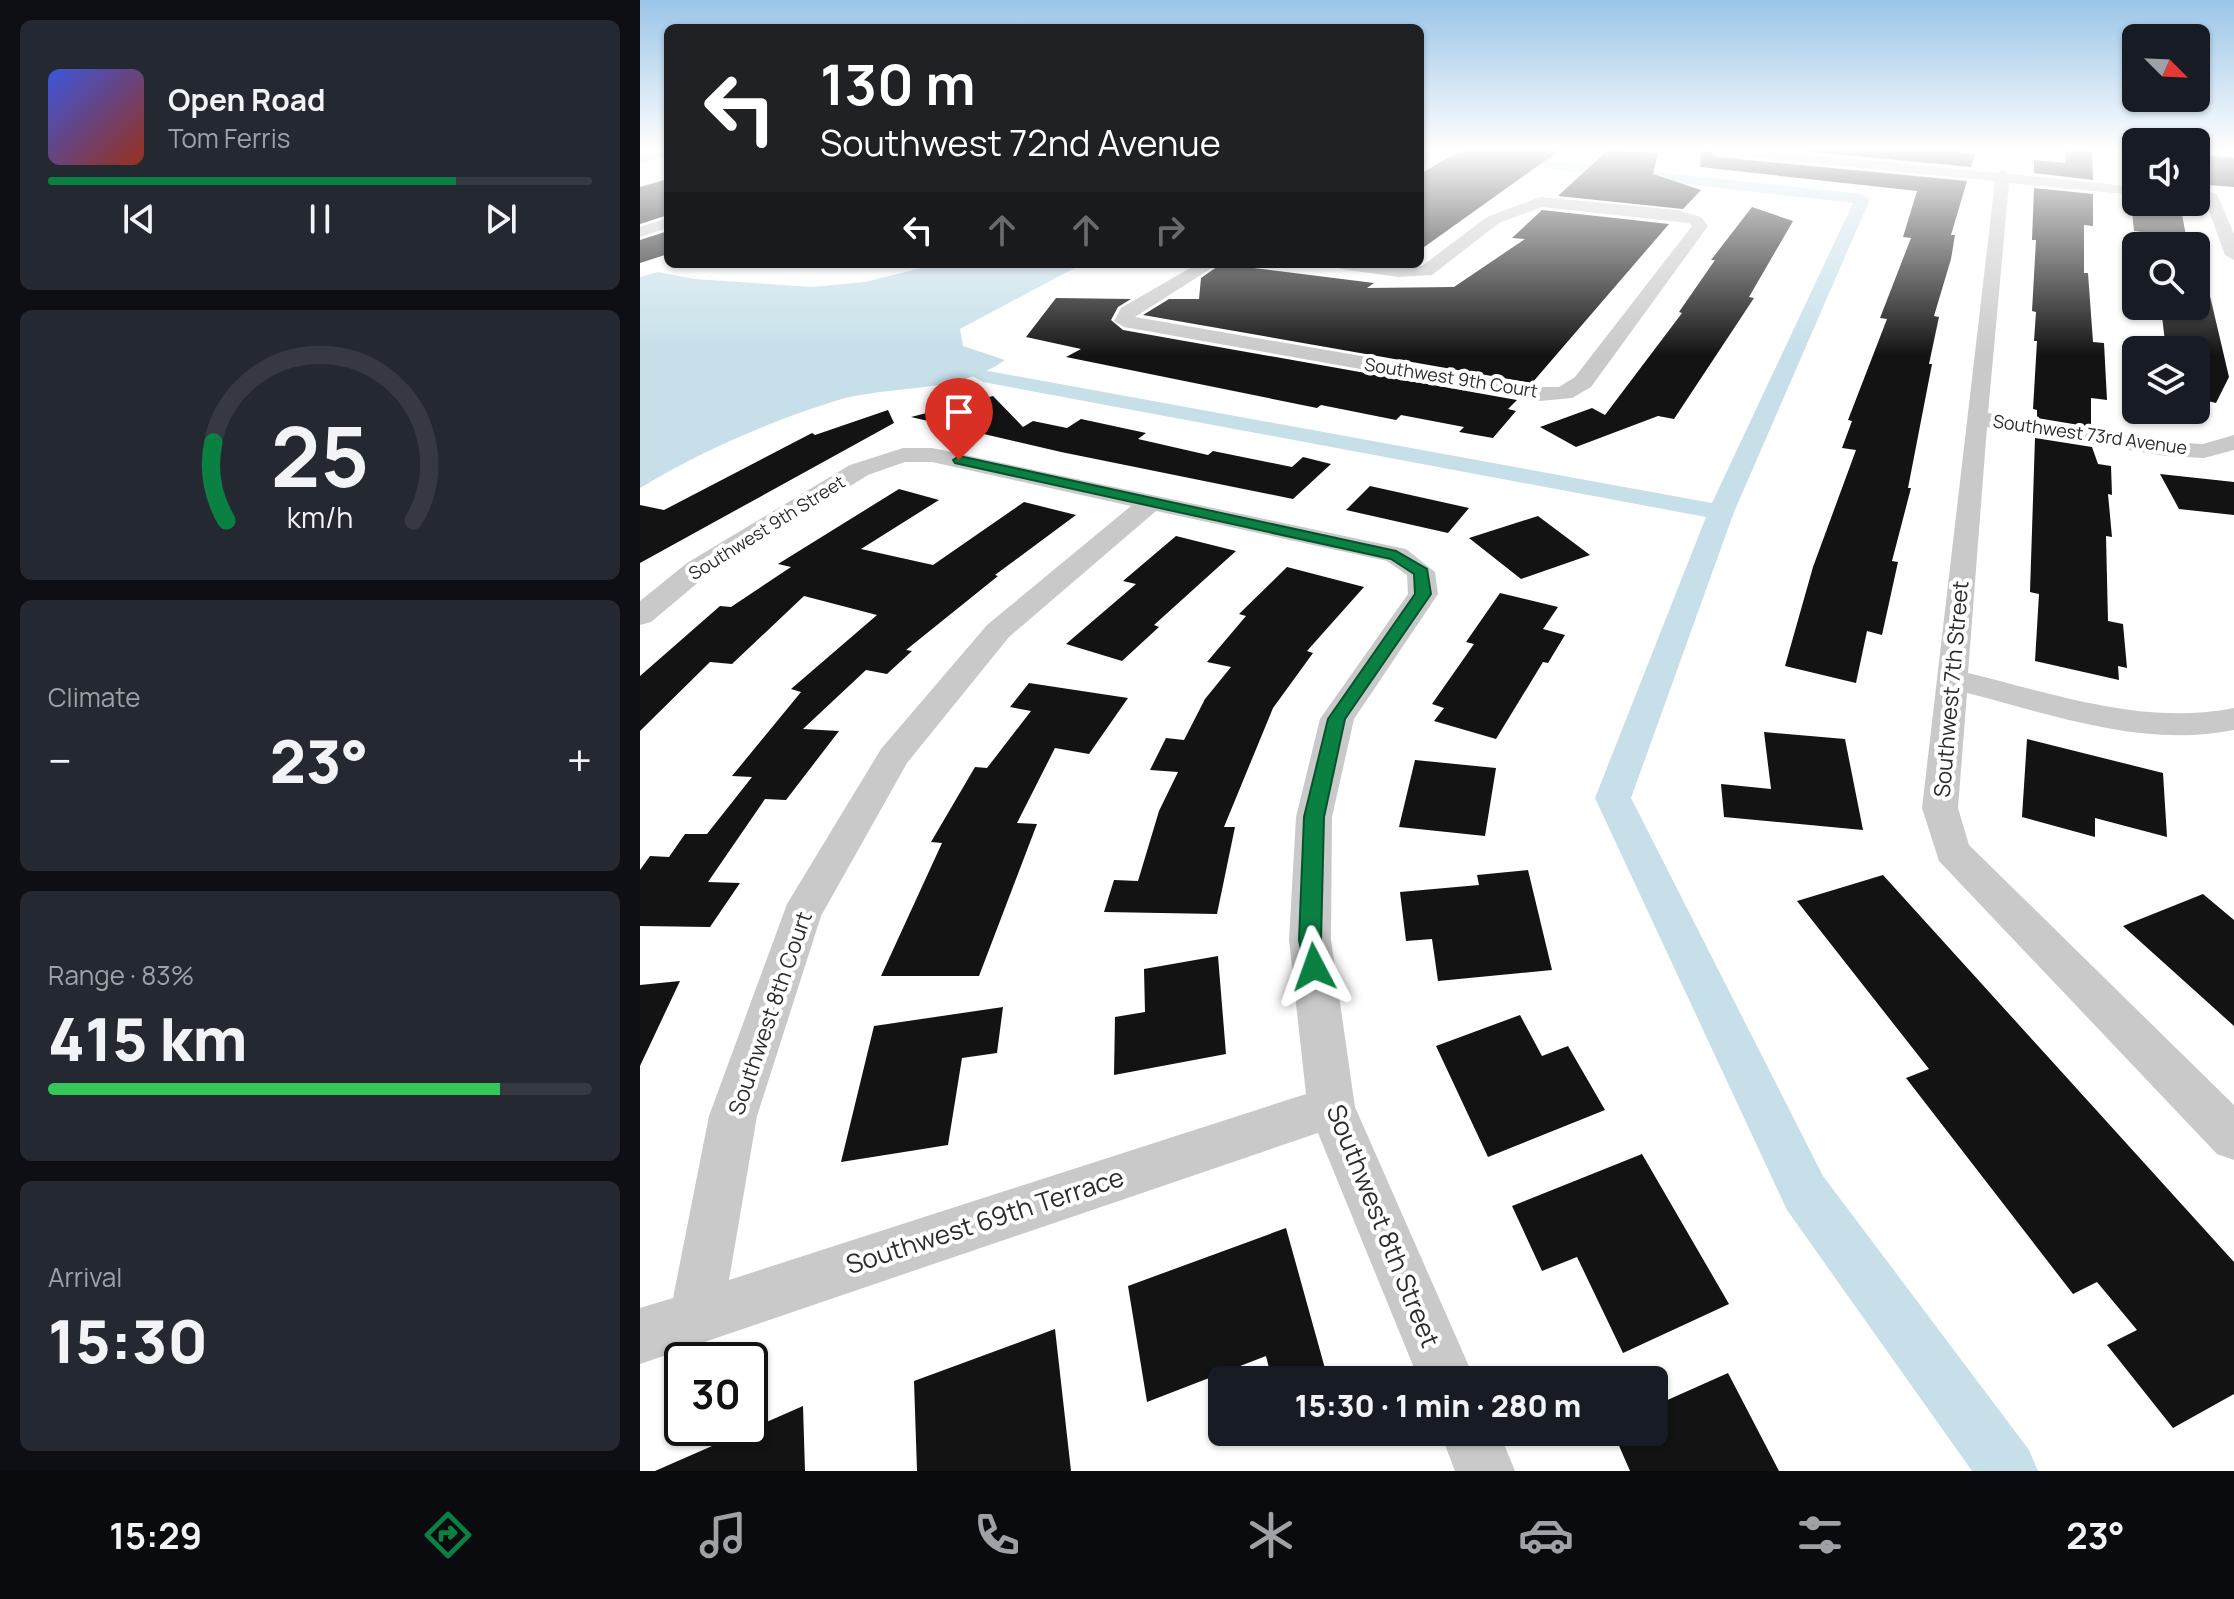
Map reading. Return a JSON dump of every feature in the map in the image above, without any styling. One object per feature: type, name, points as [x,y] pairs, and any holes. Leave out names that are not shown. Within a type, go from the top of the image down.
[{"type":"street","name":"Southwest 9th Court","points":[[1370,268],[1398,272],[1426,271],[1445,260],[1497,219]]},
{"type":"street","name":"Southwest 9th Court","points":[[1202,268],[1128,312],[1124,321],[1540,394],[1564,393],[1583,382],[1700,226],[1690,219]]},
{"type":"street","name":"Southwest 7th Street","points":[[1998,219],[1976,418],[1940,808],[1952,851],[2234,1138]]},
{"type":"street","points":[[2216,219],[2234,255]]},
{"type":"street","points":[[640,232],[664,224]]},
{"type":"street","name":"Southwest 73rd Avenue","points":[[1976,418],[2166,449],[2204,451],[2234,442]]},
{"type":"street","name":"Southwest 9th Street","points":[[640,616],[697,569],[859,470],[903,455],[932,455],[1152,501]]},
{"type":"street","name":"Southwest 8th Street","points":[[1152,501],[1396,555],[1421,572],[1423,594],[1337,719],[1314,817],[1310,940],[1331,1107],[1441,1366]]},
{"type":"street","name":"Southwest 8th Court","points":[[696,1317],[733,1116],[801,915],[893,757],[998,631],[1152,501]]},
{"type":"street","points":[[1952,679],[2156,726],[2214,726],[2234,719]]},
{"type":"street","name":"Southwest 69th Terrace","points":[[640,1336],[1331,1107]]},
{"type":"street","points":[[1475,1446],[1485,1471]]},
{"type":"water","points":[[921,268],[1074,268],[960,329],[963,346],[1005,360],[986,371],[945,384],[856,396],[810,409],[710,450],[640,488],[640,277],[658,272],[695,279],[812,287],[865,282]]},
{"type":"building","points":[[640,219],[657,219],[640,224]]},
{"type":"building","points":[[1424,219],[1464,219],[1424,247]]},
{"type":"building","points":[[1533,219],[1620,219],[1669,224],[1532,383],[1143,315],[1169,299],[1199,299],[1201,278],[1215,268],[1253,268],[1374,283],[1367,288],[1454,287],[1525,239],[1512,238]]},
{"type":"building","points":[[1743,219],[1793,221],[1749,297],[1754,298],[1674,419],[1658,416],[1576,447],[1540,427],[1592,408],[1605,415],[1682,313],[1679,312],[1715,260],[1711,260]]},
{"type":"building","points":[[1909,219],[1956,219],[1951,235],[1955,235],[1951,259],[1934,316],[1939,317],[1908,488],[1911,488],[1892,561],[1898,562],[1882,635],[1867,631],[1856,683],[1785,666],[1813,567],[1856,450],[1842,448],[1852,421],[1848,420],[1887,319],[1880,318],[1911,238],[1903,237]]},
{"type":"building","points":[[2033,219],[2093,219],[2093,226],[2084,225],[2084,273],[2088,273],[2093,342],[2104,343],[2107,400],[2091,398],[2091,427],[2037,418],[2037,410],[2033,409],[2037,341],[2034,341],[2036,312],[2032,311],[2036,240],[2032,240]]},
{"type":"building","points":[[2133,219],[2183,219],[2185,232],[2134,231]]},
{"type":"building","points":[[664,232],[664,255],[640,263],[640,240]]},
{"type":"building","points":[[2210,296],[2229,377],[2216,403],[2210,402],[2210,336],[2164,336],[2162,320],[2210,320]]},
{"type":"building","points":[[1056,298],[1131,299],[1118,307],[1111,320],[1123,330],[1517,400],[1508,409],[1516,411],[1493,438],[1459,432],[1464,427],[1401,415],[1396,420],[1321,405],[1317,408],[1066,357],[1081,349],[1026,337]]},
{"type":"building","points":[[993,396],[1023,427],[1033,421],[1067,428],[1081,419],[1146,433],[1138,439],[1208,455],[1213,451],[1292,467],[1303,457],[1331,464],[1293,499],[1061,452],[911,417]]},
{"type":"building","points":[[888,410],[894,423],[640,563],[640,505],[664,510],[812,433],[815,435]]},
{"type":"building","points":[[2035,438],[2092,447],[2098,464],[2111,466],[2112,495],[2108,494],[2112,537],[2106,536],[2108,621],[2123,624],[2127,668],[2118,666],[2119,680],[2035,661],[2039,594],[2030,592]]},
{"type":"building","points":[[2160,474],[2234,482],[2234,515],[2179,509]]},
{"type":"building","points":[[1370,486],[1469,508],[1448,533],[1346,510]]},
{"type":"building","points":[[899,489],[939,500],[861,549],[933,565],[1024,502],[1076,515],[995,575],[998,576],[906,650],[912,651],[887,674],[866,670],[803,729],[839,731],[786,800],[765,799],[708,882],[740,883],[710,927],[640,926],[640,870],[650,856],[669,857],[685,834],[707,834],[752,777],[732,776],[801,692],[791,689],[877,615],[804,596],[732,664],[710,662],[640,731],[640,676],[720,606],[731,607],[791,567],[778,564]]},
{"type":"building","points":[[1538,516],[1590,555],[1521,579],[1469,538]]},
{"type":"building","points":[[1176,536],[1236,551],[1154,625],[1159,627],[1122,661],[1066,644],[1136,584],[1123,581]]},
{"type":"building","points":[[1287,567],[1364,587],[1307,651],[1313,653],[1273,708],[1224,827],[1235,827],[1217,914],[1104,912],[1114,880],[1138,881],[1159,811],[1178,772],[1150,770],[1166,738],[1184,740],[1205,699],[1231,667],[1207,662],[1246,616],[1239,614]]},
{"type":"building","points":[[1500,593],[1558,607],[1543,629],[1565,635],[1548,663],[1543,662],[1496,739],[1434,721],[1444,708],[1432,704],[1474,644],[1466,642]]},
{"type":"building","points":[[1029,683],[1128,698],[1089,754],[1055,748],[1017,823],[1037,824],[979,976],[881,976],[942,843],[931,842],[975,767],[987,768],[1031,711],[1010,707]]},
{"type":"building","points":[[1764,732],[1845,739],[1863,830],[1724,817],[1721,784],[1771,789]]},
{"type":"building","points":[[2027,739],[2163,773],[2167,837],[2095,818],[2095,837],[2022,817]]},
{"type":"building","points":[[1415,760],[1496,768],[1485,836],[1399,827]]},
{"type":"building","points":[[1528,870],[1552,970],[1438,981],[1432,939],[1406,941],[1400,892],[1479,885],[1477,875]]},
{"type":"building","points":[[1883,875],[2234,1262],[2234,1394],[2173,1428],[2107,1345],[2137,1330],[2097,1282],[2073,1294],[1906,1078],[1929,1069],[1797,901]]},
{"type":"building","points":[[2203,894],[2234,920],[2234,1026],[2123,926]]},
{"type":"building","points":[[1218,956],[1226,1054],[1114,1075],[1115,1017],[1145,1012],[1144,969]]},
{"type":"building","points":[[680,981],[640,1066],[640,985]]},
{"type":"building","points":[[1003,1007],[997,1053],[962,1058],[948,1145],[841,1162],[874,1026]]},
{"type":"building","points":[[1520,1015],[1542,1056],[1568,1046],[1605,1110],[1488,1157],[1436,1046]]},
{"type":"building","points":[[1642,1154],[1729,1304],[1623,1353],[1577,1257],[1542,1271],[1512,1206]]},
{"type":"building","points":[[1286,1228],[1324,1366],[1268,1366],[1266,1356],[1240,1366],[1208,1366],[1208,1378],[1147,1402],[1128,1286]]},
{"type":"building","points":[[1055,1329],[1071,1471],[917,1471],[914,1381]]},
{"type":"building","points":[[1728,1373],[1779,1471],[1630,1471],[1619,1446],[1668,1446],[1668,1400]]},
{"type":"building","points":[[803,1406],[805,1471],[655,1471],[712,1446],[768,1446],[768,1421]]},
{"type":"waterway","points":[[1721,512],[1853,219]]},
{"type":"waterway","points":[[983,376],[1721,512]]},
{"type":"waterway","points":[[1721,512],[1613,798],[1805,1193],[2008,1471]]},
{"type":"route","points":[[959,460],[1396,555],[1421,572],[1423,594],[1337,719],[1314,817],[1310,940],[1314,967]]}]
